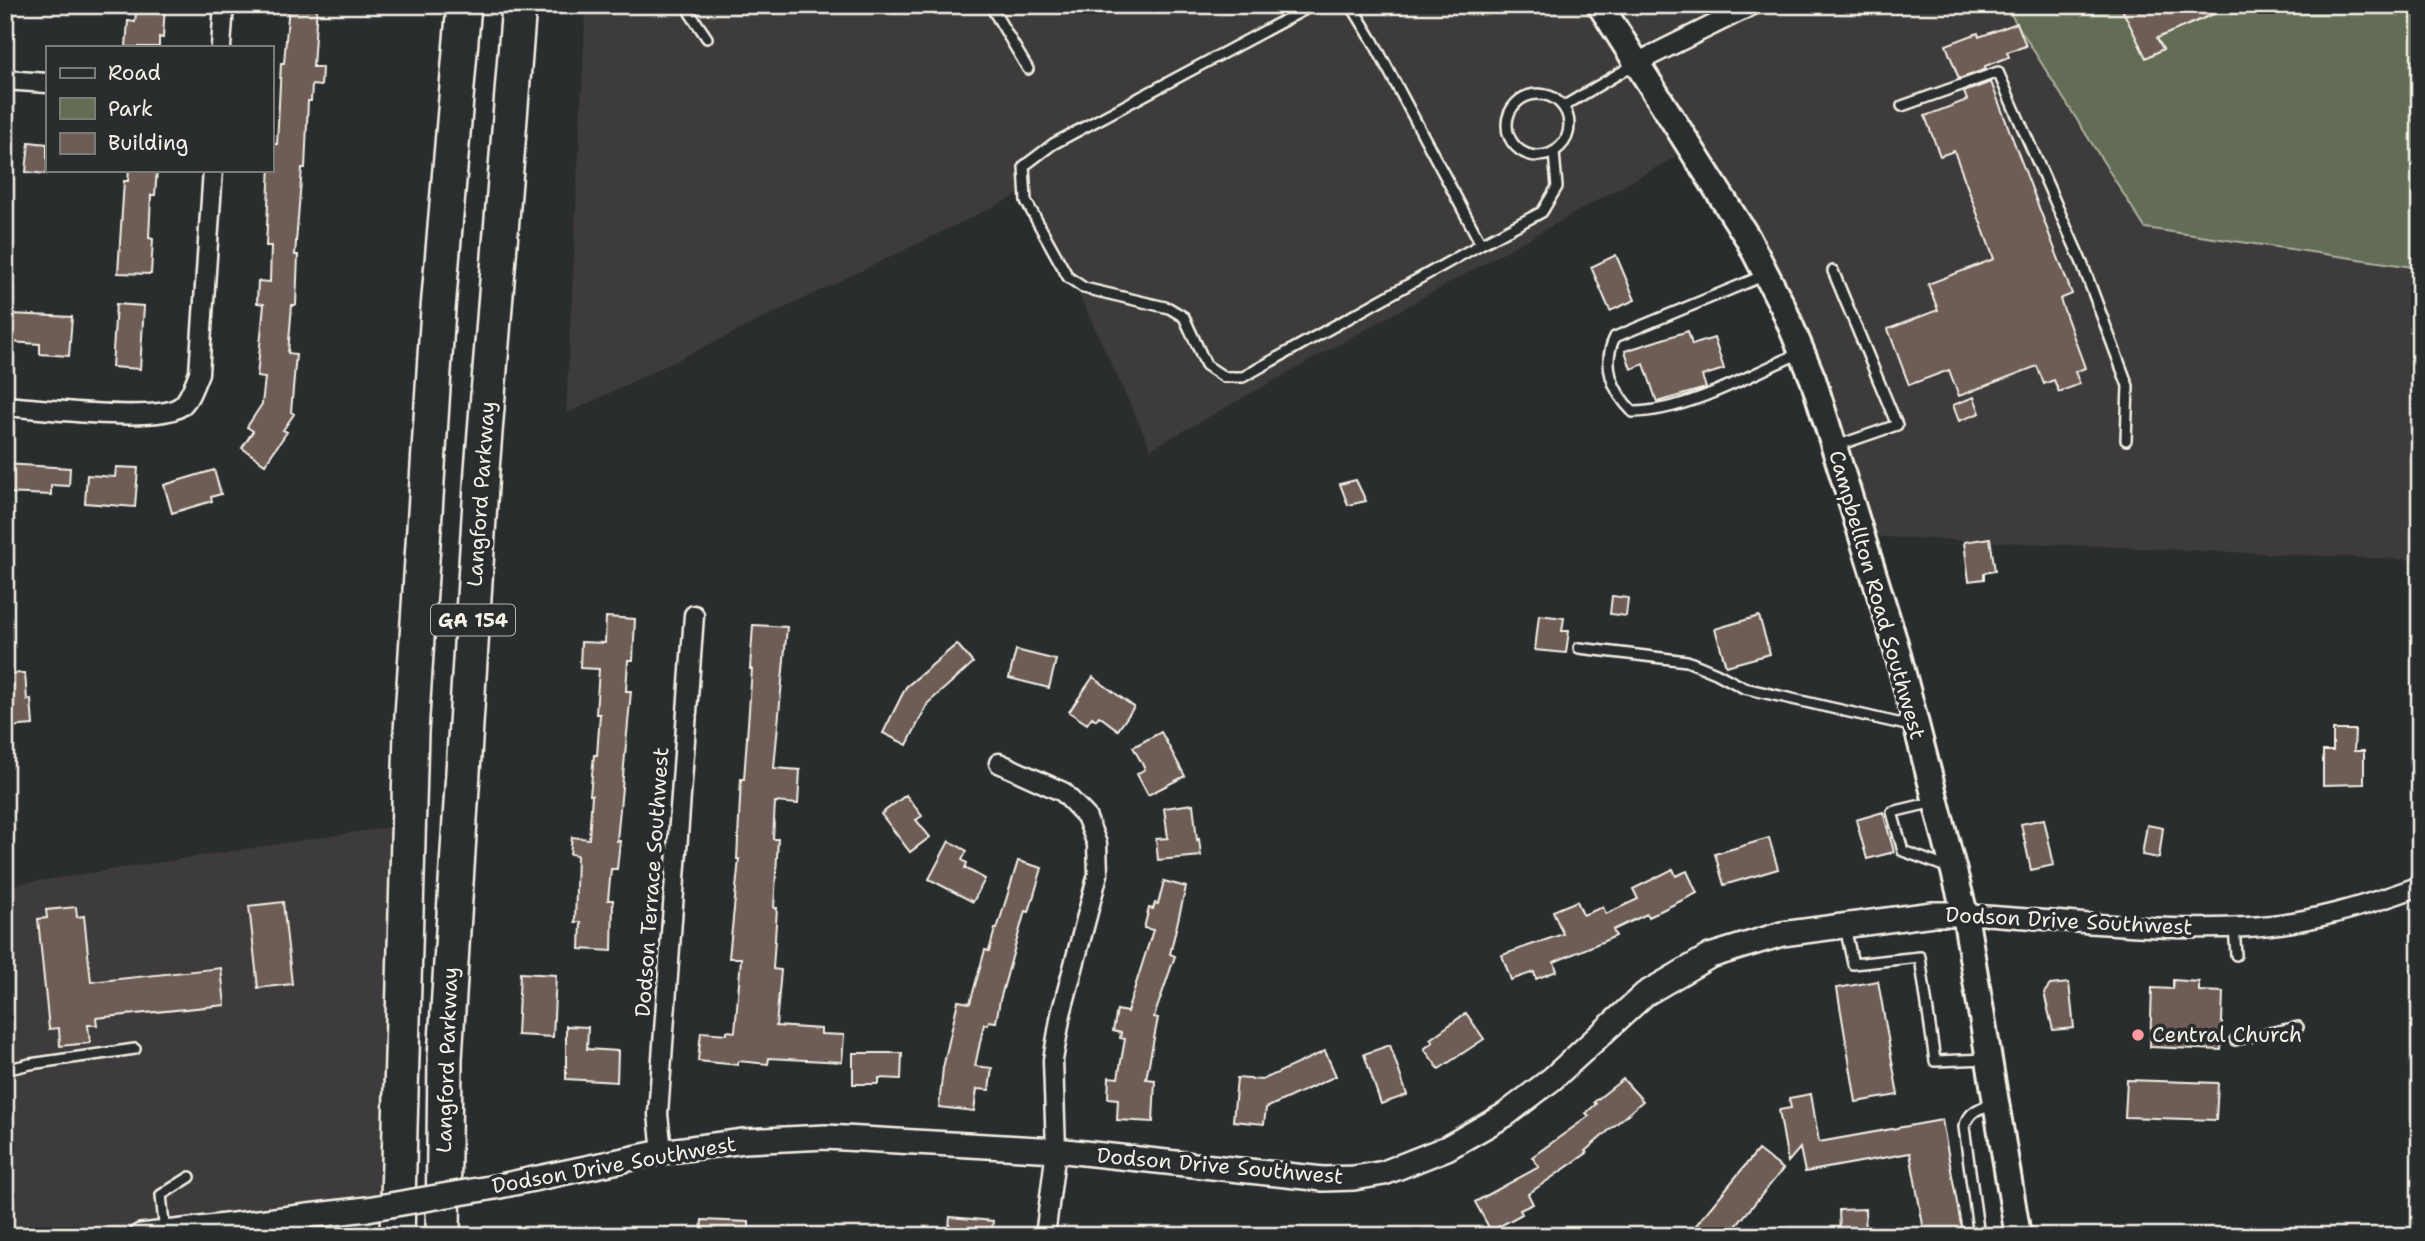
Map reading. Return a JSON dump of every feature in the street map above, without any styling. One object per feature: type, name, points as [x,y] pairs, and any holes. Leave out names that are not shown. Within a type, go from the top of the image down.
[{"type":"highway","name":"GA 154","points":[[397,1236],[410,750],[438,309],[464,5]]},
{"type":"highway","name":"Langford Parkway","points":[[443,1236],[444,1058],[482,470],[519,5]]},
{"type":"main road","name":"Campbellton Road Southwest","points":[[1600,5],[1747,237],[1783,307],[1813,379],[1895,643],[1965,914],[2018,1236]]},
{"type":"street","points":[[222,46],[224,5]]},
{"type":"street","points":[[1636,63],[1753,5]]},
{"type":"street","points":[[5,80],[46,83]]},
{"type":"street","points":[[5,406],[149,416],[180,408],[189,396],[199,373],[213,172]]},
{"type":"street","name":"Dodson Terrace Southwest","points":[[662,1152],[658,1114],[694,615]]},
{"type":"street","points":[[999,763],[1063,792],[1086,816],[1097,844],[1098,874],[1061,1014],[1053,1060],[1052,1103],[1056,1150],[1045,1236]]},
{"type":"street","name":"Dodson Drive Southwest","points":[[141,1236],[367,1209],[495,1187],[662,1152],[744,1142],[826,1138],[1056,1150],[1323,1179],[1354,1178],[1384,1173],[1447,1148],[1505,1115],[1552,1079],[1645,994],[1710,956],[1782,934],[1933,914],[2196,929],[2234,927],[2304,920],[2382,900],[2420,886]]},
{"type":"lane","points":[[691,5],[690,13],[707,38]]},
{"type":"lane","points":[[990,5],[1028,69]]},
{"type":"lane","points":[[1313,5],[1053,144],[1024,166],[1026,201],[1068,277],[1084,288],[1169,308],[1184,317],[1206,365],[1224,377],[1243,377],[1542,212],[1557,187],[1554,152]]},
{"type":"lane","points":[[1351,5],[1373,41],[1481,244]]},
{"type":"lane","points":[[1564,106],[1636,63]]},
{"type":"lane","points":[[1902,106],[1998,72],[2082,263],[2128,386],[2126,440]]},
{"type":"lane","points":[[1536,93],[1546,95],[1564,106],[1569,126],[1567,136],[1554,152],[1534,156],[1524,153],[1509,139],[1507,119],[1510,109],[1526,96],[1536,93]]},
{"type":"lane","points":[[1833,271],[1897,425],[1834,447]]},
{"type":"lane","points":[[1766,275],[1615,337],[1609,357],[1611,379],[1620,399],[1633,412],[1667,409],[1739,382],[1802,352]]},
{"type":"lane","points":[[1579,648],[1687,662],[1744,688],[1917,727]]},
{"type":"lane","points":[[1936,802],[1892,812],[1903,851],[1954,870]]},
{"type":"lane","points":[[1844,926],[1853,964],[1920,957],[1935,1061],[1989,1059]]},
{"type":"lane","points":[[2234,927],[2236,955]]},
{"type":"lane","points":[[2235,1040],[2298,1027]]},
{"type":"lane","points":[[5,1070],[135,1049]]},
{"type":"lane","points":[[1979,1236],[1964,1127],[1967,1118],[1975,1109],[1996,1103]]},
{"type":"lane","points":[[165,1233],[161,1195],[190,1177]]},
{"type":"shaded area","points":[[586,5],[2005,5],[2145,228],[2420,268],[2420,560],[1862,536],[1789,294],[1702,142],[1151,449],[1030,189],[566,414]]},
{"type":"shaded area","points":[[402,825],[378,1216],[203,1236],[5,1236],[5,886]]},
{"type":"green space","points":[[2005,5],[2420,5],[2420,268],[2145,228]]},
{"type":"building","points":[[137,5],[165,5],[163,38],[159,37],[159,46],[126,46],[128,21],[135,22]]},
{"type":"building","points":[[289,5],[317,5],[313,67],[322,67],[321,86],[312,85],[311,101],[308,101],[305,168],[302,168],[295,255],[298,255],[296,305],[292,305],[288,353],[296,354],[291,412],[294,414],[283,430],[287,432],[265,464],[242,448],[253,431],[247,427],[262,404],[265,378],[257,377],[264,304],[257,303],[258,281],[270,282],[271,246],[266,246],[270,172],[273,172],[273,144],[277,144],[281,63],[284,63]]},
{"type":"building","points":[[2120,5],[2235,5],[2157,38],[2163,49],[2146,58]]},
{"type":"building","points":[[2017,23],[2026,46],[2007,52],[2009,57],[1959,79],[1946,45],[1978,33],[1979,37]]},
{"type":"building","points":[[1991,82],[2072,294],[2060,299],[2085,368],[2075,372],[2080,384],[2059,392],[2054,380],[2044,384],[2037,366],[1959,396],[1949,370],[1909,385],[1888,329],[1938,310],[1928,284],[1994,259],[1954,151],[1940,156],[1925,116],[1967,100],[1964,92]]},
{"type":"building","points":[[29,142],[46,144],[47,174],[26,172]]},
{"type":"building","points":[[129,172],[157,172],[155,195],[151,195],[151,274],[118,273],[124,181],[128,181]]},
{"type":"building","points":[[1616,255],[1635,300],[1610,311],[1591,267]]},
{"type":"building","points":[[116,304],[144,306],[140,369],[112,367]]},
{"type":"building","points":[[11,314],[72,317],[69,356],[40,354],[40,344],[10,342]]},
{"type":"building","points":[[1688,331],[1692,345],[1714,338],[1724,369],[1702,376],[1706,388],[1657,402],[1644,364],[1631,369],[1625,351]]},
{"type":"building","points":[[1974,397],[1980,413],[1959,421],[1953,405]]},
{"type":"building","points":[[5,464],[70,468],[69,486],[51,485],[51,495],[5,493]]},
{"type":"building","points":[[116,467],[138,468],[135,507],[85,503],[87,475],[115,477]]},
{"type":"building","points":[[214,470],[221,494],[211,497],[212,501],[172,513],[164,485]]},
{"type":"building","points":[[1356,480],[1366,501],[1348,505],[1340,484]]},
{"type":"building","points":[[1990,538],[1995,571],[1984,573],[1984,579],[1969,581],[1964,542]]},
{"type":"building","points":[[1612,596],[1628,598],[1626,616],[1610,614]]},
{"type":"building","points":[[1539,615],[1564,618],[1562,631],[1569,631],[1566,653],[1535,650]]},
{"type":"building","points":[[1759,616],[1770,654],[1726,666],[1715,629]]},
{"type":"building","points":[[606,617],[635,619],[633,660],[628,660],[626,691],[631,691],[617,841],[620,841],[617,869],[611,869],[608,900],[613,900],[612,951],[580,949],[581,922],[575,922],[577,855],[570,854],[572,837],[589,839],[590,795],[600,714],[596,714],[599,669],[580,668],[581,642],[605,643]]},
{"type":"building","points":[[753,625],[787,627],[774,768],[800,770],[798,804],[775,802],[773,839],[778,839],[773,969],[781,970],[776,1026],[821,1029],[821,1034],[844,1035],[842,1062],[769,1058],[768,1064],[738,1061],[738,1065],[698,1061],[701,1032],[735,1032],[741,958],[729,958],[739,859],[741,779],[744,779]]},
{"type":"building","points":[[957,644],[973,663],[928,703],[907,745],[883,733],[906,687]]},
{"type":"building","points":[[1016,650],[1056,660],[1049,688],[1009,678]]},
{"type":"building","points":[[25,673],[27,700],[31,699],[33,725],[8,727],[5,674]]},
{"type":"building","points":[[1093,677],[1134,707],[1118,730],[1099,716],[1096,720],[1092,717],[1087,724],[1069,712]]},
{"type":"building","points":[[2333,730],[2355,730],[2354,751],[2364,751],[2364,784],[2323,785],[2323,751],[2333,751]]},
{"type":"building","points":[[1161,732],[1185,776],[1148,795],[1137,774],[1145,769],[1133,747]]},
{"type":"building","points":[[906,795],[922,816],[916,820],[930,837],[910,852],[881,814]]},
{"type":"building","points":[[1193,804],[1201,856],[1158,860],[1156,839],[1168,838],[1164,808]]},
{"type":"building","points":[[1883,812],[1894,852],[1867,859],[1856,820]]},
{"type":"building","points":[[2044,819],[2054,865],[2031,870],[2021,824]]},
{"type":"building","points":[[2147,825],[2163,828],[2159,858],[2142,855]]},
{"type":"building","points":[[1769,838],[1778,869],[1724,885],[1715,854]]},
{"type":"building","points":[[949,841],[967,851],[962,860],[967,863],[965,868],[985,879],[973,902],[929,879]]},
{"type":"building","points":[[1018,861],[1042,868],[1029,912],[1025,911],[996,1022],[989,1021],[988,1025],[984,1024],[975,1066],[992,1068],[989,1090],[977,1089],[974,1111],[939,1107],[943,1068],[958,1001],[970,1003],[985,950],[989,951]]},
{"type":"building","points":[[1673,869],[1676,876],[1687,871],[1697,893],[1648,917],[1647,914],[1613,930],[1616,936],[1554,962],[1557,971],[1536,979],[1534,972],[1511,980],[1502,955],[1563,934],[1553,911],[1577,901],[1583,915],[1603,907],[1606,914],[1638,899],[1633,889]]},
{"type":"building","points":[[1164,881],[1186,887],[1170,954],[1175,956],[1154,1017],[1158,1018],[1146,1079],[1155,1080],[1153,1122],[1117,1120],[1118,1099],[1108,1098],[1109,1077],[1118,1078],[1125,1039],[1120,1038],[1121,1033],[1113,1031],[1117,1010],[1127,1012],[1153,930],[1144,928],[1149,908],[1153,909],[1155,903],[1158,904]]},
{"type":"building","points":[[283,902],[292,984],[258,988],[249,906]]},
{"type":"building","points":[[76,907],[77,917],[84,916],[91,982],[221,968],[225,1005],[96,1018],[97,1025],[88,1025],[90,1043],[60,1046],[59,1028],[49,1029],[38,919],[47,918],[46,910]]},
{"type":"building","points":[[520,973],[556,975],[553,1037],[517,1035]]},
{"type":"building","points":[[2173,980],[2199,982],[2199,991],[2223,992],[2221,1050],[2150,1047],[2152,988],[2173,989]]},
{"type":"building","points":[[1878,981],[1898,1095],[1856,1102],[1837,988]]},
{"type":"building","points":[[2069,983],[2074,1028],[2053,1030],[2044,993],[2050,985]]},
{"type":"building","points":[[1466,1013],[1484,1039],[1439,1069],[1424,1049],[1433,1042],[1430,1039]]},
{"type":"building","points":[[566,1026],[588,1027],[587,1049],[618,1051],[617,1082],[566,1079]]},
{"type":"building","points":[[1390,1045],[1407,1095],[1381,1104],[1364,1054]]},
{"type":"building","points":[[1325,1051],[1336,1076],[1266,1108],[1264,1124],[1233,1121],[1237,1078],[1262,1080]]},
{"type":"building","points":[[853,1053],[902,1053],[901,1079],[879,1078],[879,1084],[853,1084]]},
{"type":"building","points":[[1623,1079],[1643,1101],[1585,1151],[1587,1153],[1528,1194],[1533,1204],[1520,1210],[1522,1214],[1491,1231],[1475,1202],[1539,1167],[1532,1157],[1589,1116],[1586,1113],[1596,1104],[1594,1102]]},
{"type":"building","points":[[2127,1080],[2218,1083],[2216,1120],[2125,1117]]},
{"type":"building","points":[[1811,1094],[1819,1142],[1942,1120],[1963,1236],[1925,1236],[1910,1153],[1805,1172],[1800,1148],[1788,1162],[1779,1110],[1791,1108],[1789,1098]]},
{"type":"building","points":[[1758,1150],[1783,1169],[1728,1236],[1687,1236]]},
{"type":"building","points":[[1865,1209],[1866,1235],[1840,1236],[1839,1210]]},
{"type":"building","points":[[950,1217],[993,1221],[991,1236],[948,1236]]},
{"type":"building","points":[[702,1220],[749,1222],[749,1236],[701,1236]]},
{"type":"place","name":"Central Church","points":[[2138,1035]]}]
